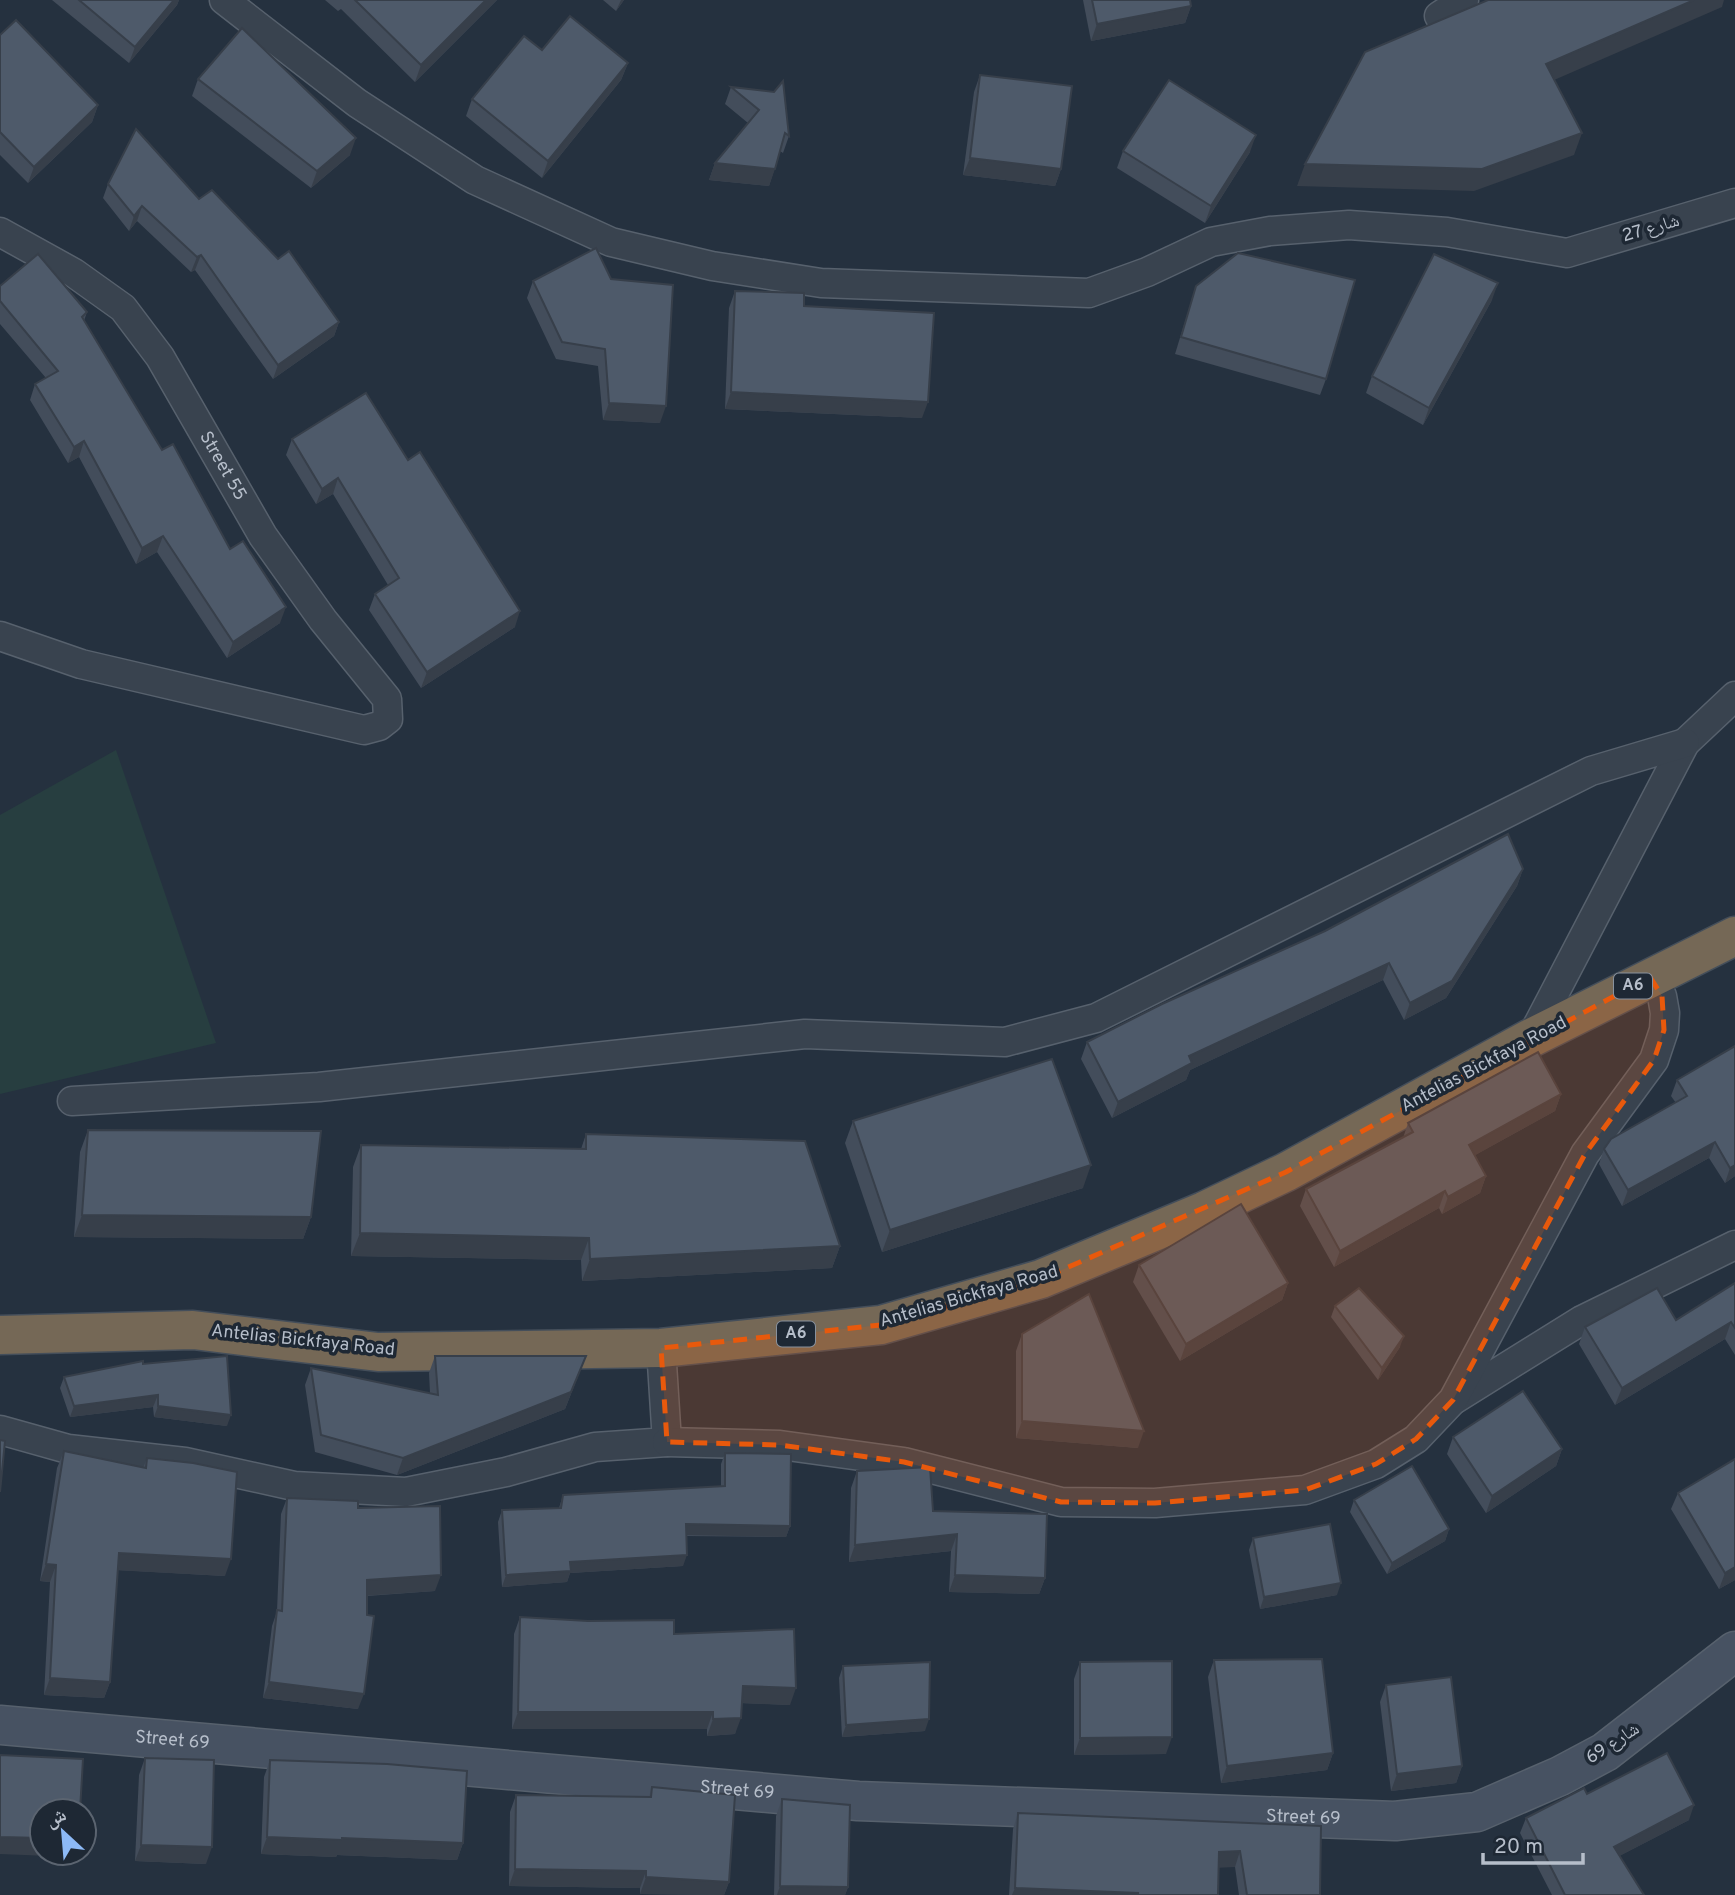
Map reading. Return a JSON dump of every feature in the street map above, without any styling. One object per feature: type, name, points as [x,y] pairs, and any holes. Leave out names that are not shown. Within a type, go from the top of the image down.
[{"type":"highway","name":"Antelias Bickfaya Road","points":[[0,1335],[193,1330],[378,1352],[661,1348],[881,1325],[1041,1279],[1204,1211],[1286,1172],[1650,976],[1735,936]]},
{"type":"street","name":"شارع 27","points":[[224,0],[357,103],[475,180],[611,242],[712,266],[821,283],[1089,293],[1147,272],[1211,242],[1270,231],[1349,225],[1447,232],[1567,253],[1735,203]]},
{"type":"street","points":[[1439,16],[1464,0]]},
{"type":"street","name":"Street 55","points":[[0,232],[74,273],[123,309],[160,357],[263,536],[323,621],[387,699],[388,719],[379,726],[364,730],[81,664],[0,636]]},
{"type":"street","points":[[1531,1038],[1685,743],[1735,696]]},
{"type":"street","points":[[72,1101],[319,1087],[805,1034],[1005,1042],[1096,1018],[1591,771],[1685,743]]},
{"type":"street","points":[[1453,1400],[1585,1154],[1654,1060],[1664,1030],[1665,1013],[1662,996],[1650,976]]},
{"type":"street","points":[[0,1430],[68,1449],[185,1462],[294,1486],[406,1492],[506,1472],[595,1447],[667,1442],[780,1445],[904,1462],[1061,1502],[1155,1503],[1305,1490],[1376,1464],[1416,1438],[1453,1400],[1582,1320],[1735,1245]]},
{"type":"street","points":[[661,1348],[667,1442]]},
{"type":"street","name":"Street 69","points":[[0,1725],[858,1801],[1395,1821],[1477,1812],[1560,1776],[1605,1752],[1735,1651]]},
{"type":"highlighted area","points":[[1650,977],[1662,996],[1664,1030],[1654,1060],[1585,1154],[1453,1400],[1416,1439],[1376,1464],[1305,1490],[1155,1503],[1061,1502],[904,1462],[780,1445],[667,1442],[661,1348],[881,1325],[1041,1279],[1286,1172]]},
{"type":"green space","points":[[116,750],[216,1043],[0,1094],[0,815]]},
{"type":"building","points":[[79,0],[174,0],[135,47]]},
{"type":"building","points":[[355,0],[486,0],[421,65]]},
{"type":"building","points":[[1092,0],[1190,0],[1191,6],[1097,24]]},
{"type":"building","points":[[1488,0],[1694,0],[1546,64],[1582,133],[1482,169],[1305,164],[1365,52]]},
{"type":"building","points":[[570,16],[628,63],[548,161],[472,99],[524,36],[542,50]]},
{"type":"building","points":[[16,20],[98,105],[34,167],[0,132],[0,35]]},
{"type":"building","points":[[242,28],[356,138],[317,171],[198,79]]},
{"type":"building","points":[[980,75],[1072,86],[1061,169],[970,158]]},
{"type":"building","points":[[1169,80],[1256,135],[1211,206],[1123,151]]},
{"type":"building","points":[[783,81],[789,136],[785,133],[775,169],[715,163],[759,110],[731,87],[774,92]]},
{"type":"building","points":[[136,129],[199,199],[212,190],[278,259],[289,251],[339,322],[278,365],[201,255],[197,257],[142,206],[134,216],[108,184]]},
{"type":"building","points":[[596,248],[611,279],[673,285],[666,406],[609,403],[605,349],[562,342],[533,281]]},
{"type":"building","points":[[1238,253],[1355,280],[1326,379],[1181,337],[1196,286]]},
{"type":"building","points":[[38,254],[87,312],[82,317],[162,450],[173,444],[230,549],[243,541],[286,607],[233,642],[163,536],[142,548],[84,441],[74,447],[35,384],[58,371],[0,301],[0,286]]},
{"type":"building","points":[[1434,254],[1498,283],[1429,408],[1372,376]]},
{"type":"building","points":[[735,291],[804,293],[804,306],[934,313],[928,402],[731,392]]},
{"type":"building","points":[[366,393],[408,460],[420,452],[520,611],[427,672],[375,594],[399,578],[338,478],[322,489],[292,439]]},
{"type":"building","points":[[1508,834],[1523,869],[1452,981],[1410,1003],[1389,963],[1189,1056],[1192,1063],[1118,1102],[1087,1042],[1162,1004],[1325,931]]},
{"type":"building","points":[[1735,1046],[1735,1165],[1730,1168],[1715,1142],[1628,1190],[1604,1149],[1611,1139],[1687,1096],[1677,1080]]},
{"type":"building","points":[[1538,1052],[1561,1094],[1469,1145],[1486,1176],[1448,1197],[1445,1191],[1340,1251],[1306,1189],[1413,1132],[1408,1123]]},
{"type":"building","points":[[1052,1059],[1091,1165],[890,1230],[853,1121]]},
{"type":"building","points":[[88,1130],[321,1131],[311,1217],[82,1215]]},
{"type":"building","points":[[586,1134],[805,1141],[840,1246],[590,1259],[589,1238],[360,1233],[361,1145],[586,1149]]},
{"type":"building","points":[[1241,1204],[1288,1283],[1186,1344],[1139,1265]]},
{"type":"building","points":[[1735,1283],[1735,1328],[1731,1322],[1622,1388],[1585,1327],[1657,1288],[1676,1320]]},
{"type":"building","points":[[1359,1288],[1404,1336],[1382,1368],[1335,1306]]},
{"type":"building","points":[[1089,1294],[1144,1431],[1022,1421],[1022,1334]]},
{"type":"building","points":[[227,1356],[231,1415],[158,1406],[158,1395],[74,1406],[64,1377],[143,1361],[143,1364]]},
{"type":"building","points":[[435,1356],[586,1356],[571,1392],[403,1458],[321,1435],[311,1368],[438,1395]]},
{"type":"building","points":[[1523,1391],[1562,1449],[1492,1496],[1453,1437]]},
{"type":"building","points":[[0,1440],[5,1441],[0,1492]]},
{"type":"building","points":[[64,1451],[146,1468],[147,1458],[193,1463],[237,1472],[231,1559],[119,1553],[110,1682],[50,1678],[56,1565],[46,1564]]},
{"type":"building","points":[[725,1453],[791,1454],[790,1526],[686,1524],[687,1555],[570,1562],[571,1571],[506,1575],[502,1510],[561,1508],[563,1495],[725,1486]]},
{"type":"building","points":[[1735,1459],[1735,1567],[1725,1573],[1678,1493]]},
{"type":"building","points":[[1412,1466],[1449,1529],[1392,1563],[1354,1500]]},
{"type":"building","points":[[930,1467],[933,1511],[1047,1514],[1045,1578],[955,1575],[957,1534],[855,1545],[857,1471]]},
{"type":"building","points":[[287,1498],[358,1501],[358,1508],[440,1506],[441,1575],[367,1580],[367,1615],[374,1616],[364,1694],[269,1682],[277,1610],[282,1611]]},
{"type":"building","points":[[1330,1524],[1341,1583],[1264,1597],[1253,1538]]},
{"type":"building","points":[[520,1617],[588,1621],[674,1620],[674,1634],[794,1629],[796,1688],[743,1686],[741,1718],[713,1719],[713,1712],[518,1712]]},
{"type":"building","points":[[1322,1659],[1333,1753],[1227,1766],[1214,1660]]},
{"type":"building","points":[[1172,1661],[1172,1737],[1080,1738],[1080,1662]]},
{"type":"building","points":[[930,1662],[929,1719],[846,1725],[843,1666]]},
{"type":"building","points":[[1451,1677],[1462,1766],[1397,1774],[1386,1685]]},
{"type":"building","points":[[1667,1753],[1694,1805],[1614,1847],[1644,1895],[1565,1895],[1526,1818],[1584,1788],[1587,1794]]},
{"type":"building","points":[[0,1755],[83,1759],[81,1797],[28,1797],[28,1838],[0,1837]]},
{"type":"building","points":[[145,1758],[214,1760],[212,1847],[141,1845]]},
{"type":"building","points":[[270,1760],[387,1764],[467,1771],[463,1843],[267,1837]]},
{"type":"building","points":[[652,1787],[735,1795],[729,1882],[646,1877],[646,1871],[515,1869],[516,1795],[651,1797]]},
{"type":"building","points":[[782,1799],[850,1805],[848,1887],[780,1886]]},
{"type":"building","points":[[1018,1813],[1321,1826],[1320,1895],[1247,1895],[1240,1851],[1219,1852],[1218,1895],[1138,1895],[1015,1888]]}]
